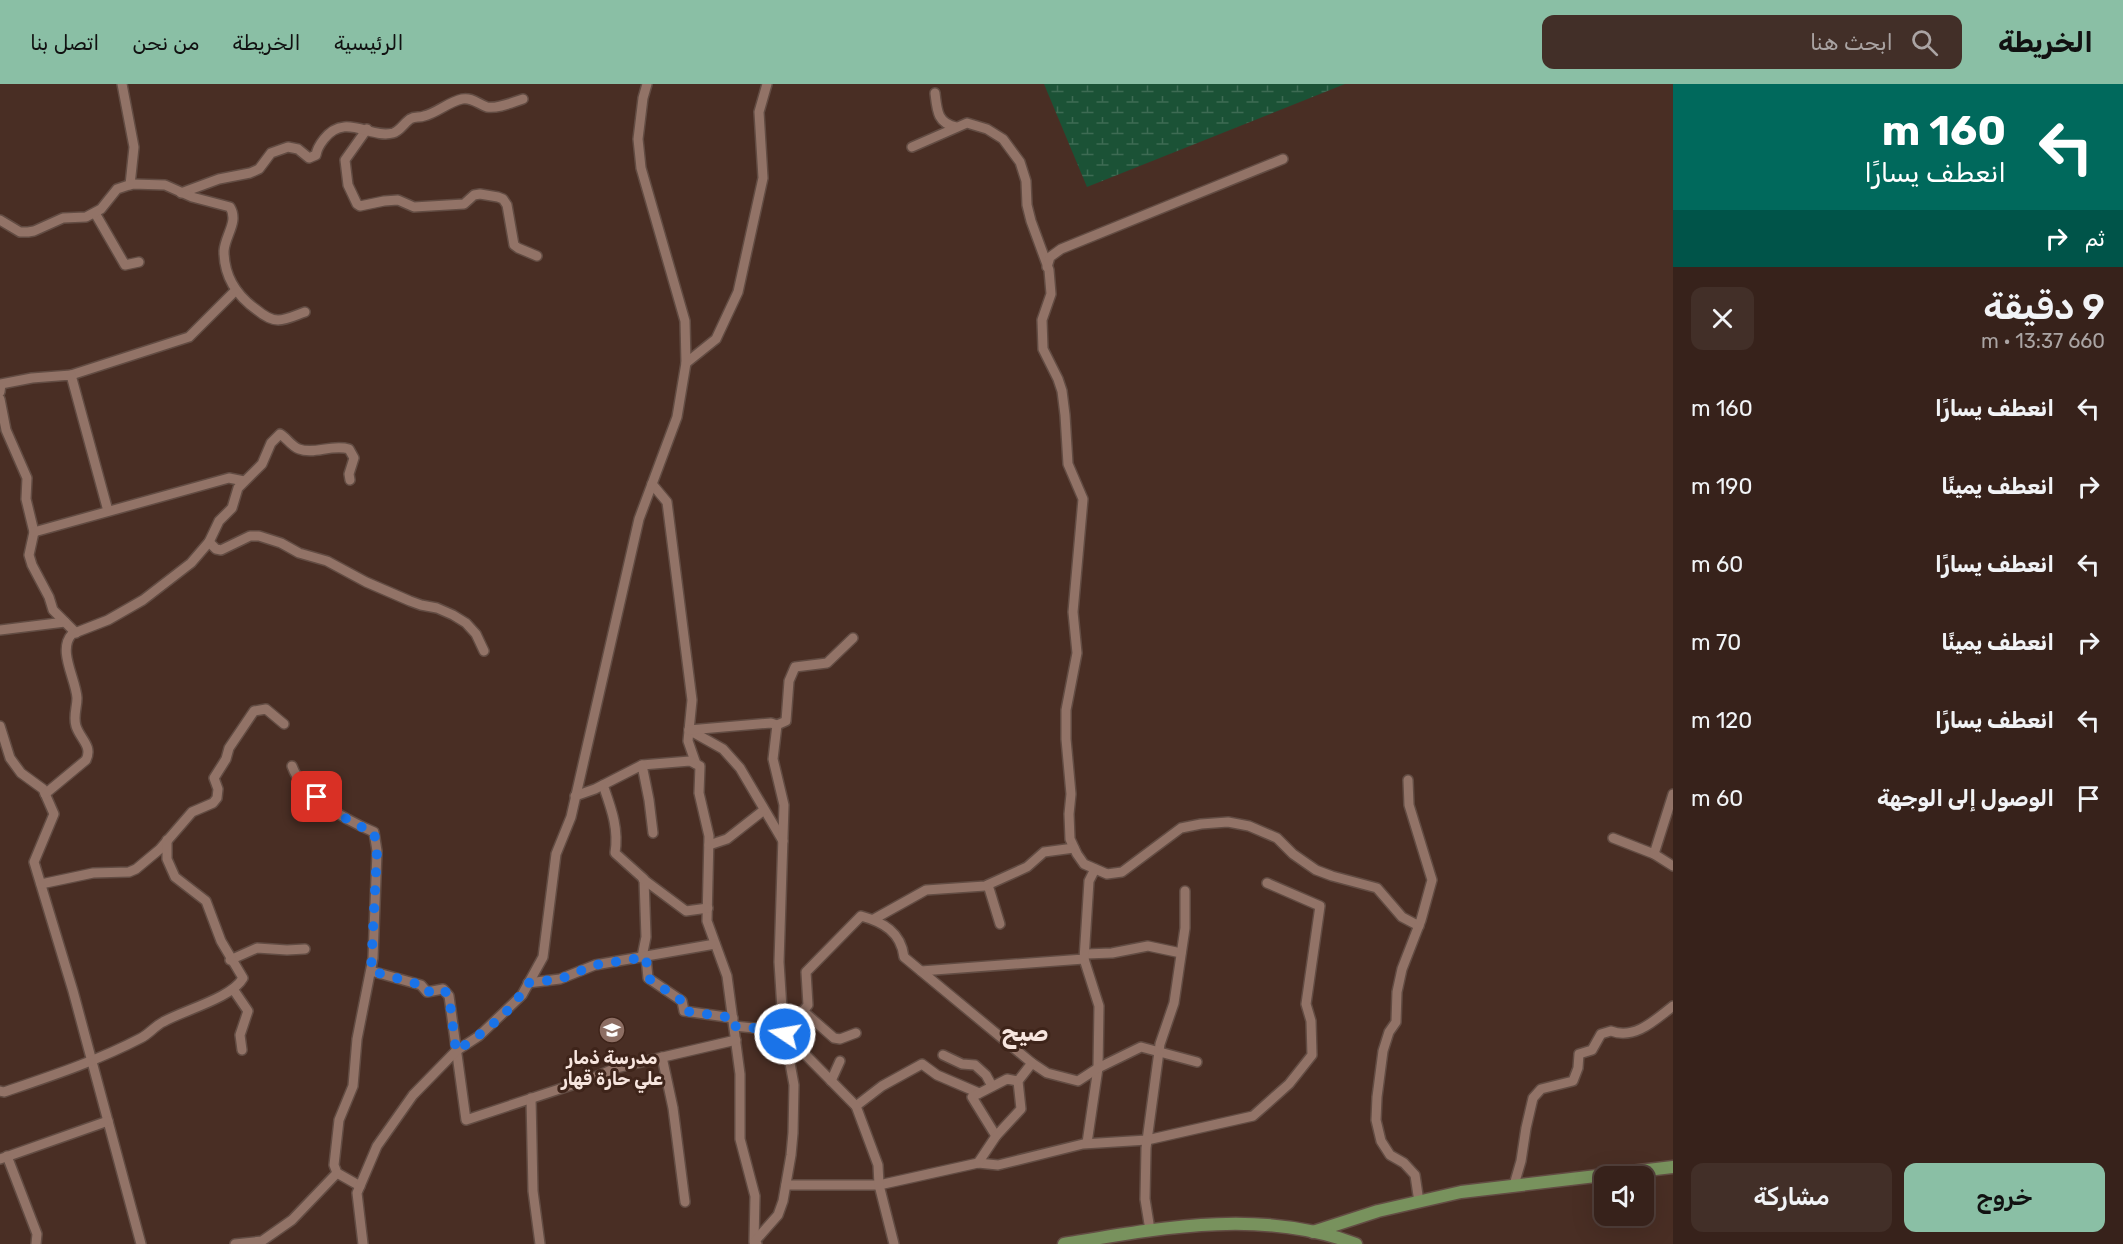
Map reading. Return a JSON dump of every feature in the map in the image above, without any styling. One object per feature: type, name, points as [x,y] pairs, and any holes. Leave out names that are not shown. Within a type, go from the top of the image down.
[{"type":"main road","points":[[1313,1232],[1378,1211],[1461,1192],[1673,1167]]},
{"type":"main road","points":[[1064,1244],[1150,1230],[1223,1224],[1313,1232],[1356,1244]]},
{"type":"street","points":[[122,84],[134,147],[130,185]]},
{"type":"street","points":[[363,1244],[357,1193],[377,1146],[413,1095],[456,1051],[479,1036],[522,995],[543,957],[556,854],[571,817],[639,519],[677,417],[686,363],[685,321],[641,168],[638,139],[647,84]]},
{"type":"street","points":[[686,363],[716,339],[738,292],[763,177],[759,112],[766,84]]},
{"type":"street","points":[[935,93],[939,118],[946,125],[956,127]]},
{"type":"street","points":[[181,193],[219,179],[250,173],[259,169],[272,153],[288,147],[298,148],[309,158],[312,157],[316,155],[320,144],[331,130],[354,127],[391,134],[397,132],[406,121],[464,99],[471,99],[492,107],[523,99]]},
{"type":"street","points":[[912,147],[967,123],[987,129],[1003,139],[1020,162],[1026,181],[1029,213],[1047,267],[1051,294],[1042,320],[1043,349],[1062,391],[1068,464],[1083,499],[1073,612],[1077,653],[1066,710],[1066,739],[1071,794],[1070,839],[1084,864],[1107,874],[1122,872],[1181,828],[1228,822],[1249,826],[1277,838],[1293,854],[1316,870],[1377,888],[1402,917],[1419,926]]},
{"type":"street","points":[[367,129],[345,160],[344,167],[348,185],[357,204],[360,206],[398,200],[414,207],[464,204],[474,195],[480,194],[498,197],[503,199],[507,206],[514,244],[537,256]]},
{"type":"street","points":[[1047,267],[1050,257],[1062,249],[1283,159]]},
{"type":"street","points":[[0,220],[20,232],[34,231],[63,218],[86,217],[95,213],[117,189],[130,185],[165,185],[181,193],[228,205],[232,210],[234,219],[225,246],[225,266],[236,290],[244,300],[266,316],[276,320],[305,312]]},
{"type":"street","points":[[95,213],[125,265],[139,262]]},
{"type":"street","points":[[0,392],[1,384],[32,378],[71,375],[189,337],[236,290]]},
{"type":"street","points":[[71,375],[108,511]]},
{"type":"street","points":[[0,399],[6,430],[27,478],[26,499],[34,532],[29,555],[32,565],[49,597],[53,610],[75,633]]},
{"type":"street","points":[[45,794],[88,757],[88,747],[76,728],[76,690],[67,657],[69,638],[75,633],[108,620],[143,600],[191,563],[209,542],[219,521],[235,504],[235,493],[262,464],[271,443],[280,434],[302,450],[312,451],[333,447],[351,451],[354,458],[350,480]]},
{"type":"street","points":[[34,532],[229,478],[244,481]]},
{"type":"street","points":[[652,484],[667,502],[692,700],[688,741],[696,764]]},
{"type":"street","points":[[209,542],[216,549],[221,550],[250,536],[259,536],[281,543],[300,553],[327,561],[366,582],[421,606],[437,608],[453,615],[466,623],[476,634],[484,651]]},
{"type":"street","points":[[0,630],[65,622]]},
{"type":"street","points":[[689,730],[777,724],[786,721],[789,681],[795,667],[827,663],[853,638]]},
{"type":"street","points":[[41,884],[104,871],[129,872],[144,864],[192,812],[210,806],[217,798],[218,789],[214,778],[226,759],[229,748],[254,711],[266,709],[284,724]]},
{"type":"street","points":[[755,1243],[778,1215],[786,1185],[791,1155],[794,1085],[785,1032],[779,962],[784,805],[773,759],[777,724]]},
{"type":"street","points":[[0,726],[10,758],[21,772],[43,789],[54,814],[34,862],[74,991],[141,1244]]},
{"type":"street","points":[[689,730],[723,750],[740,768],[784,843]]},
{"type":"street","points":[[575,796],[642,765],[690,760],[700,766],[699,793],[709,836],[707,921],[727,976],[740,1074],[740,1139],[756,1196],[755,1243]]},
{"type":"street","points":[[642,765],[649,800],[652,833]]},
{"type":"street","points":[[292,766],[301,783],[328,806],[352,823],[374,832],[377,851],[371,971],[357,1039],[353,1086],[339,1120],[334,1165],[337,1173],[360,1186]]},
{"type":"street","points":[[1408,780],[1408,805],[1432,880],[1419,926],[1402,969],[1397,992],[1396,1022],[1389,1032],[1383,1051],[1376,1120],[1381,1141],[1390,1155],[1404,1163],[1415,1175],[1419,1202]]},
{"type":"street","points":[[603,784],[614,816],[617,837],[615,853],[643,879],[686,911],[708,908]]},
{"type":"street","points":[[1654,854],[1673,794]]},
{"type":"street","points":[[709,845],[727,839],[765,810]]},
{"type":"street","points":[[1612,838],[1654,854],[1673,866]]},
{"type":"street","points":[[0,1091],[4,1092],[92,1062],[144,1037],[161,1023],[240,985],[243,978],[230,960],[206,901],[175,877],[167,860],[167,840]]},
{"type":"street","points":[[874,919],[926,890],[988,885],[1027,867],[1044,852],[1074,848]]},
{"type":"street","points":[[1087,1143],[1098,1068],[1099,1006],[1085,956],[1089,881],[1095,869]]},
{"type":"street","points":[[643,879],[646,937],[644,957],[648,978],[682,1001],[684,1011],[785,1032],[856,1106],[878,1165],[879,1185],[894,1244]]},
{"type":"street","points":[[786,1185],[879,1185],[978,1163],[998,1165],[1087,1143],[1147,1140],[1253,1116],[1289,1084],[1312,1056],[1311,1021],[1306,1004],[1320,906],[1267,884]]},
{"type":"street","points":[[988,885],[1000,924]]},
{"type":"street","points":[[1150,1230],[1145,1199],[1147,1140],[1159,1052],[1174,1003],[1185,928],[1185,891]]},
{"type":"street","points":[[785,1032],[808,1005],[806,972],[861,916],[874,919],[891,929],[902,944],[904,957],[1047,1073],[1078,1081],[1098,1068],[1141,1047],[1197,1062]]},
{"type":"street","points":[[528,983],[560,979],[595,965],[715,944]]},
{"type":"street","points":[[921,971],[1112,953],[1148,945],[1181,953]]},
{"type":"street","points":[[230,960],[257,948],[305,949]]},
{"type":"street","points":[[371,971],[421,985],[427,992],[443,989],[449,996],[466,1120],[593,1078],[616,1068],[736,1040]]},
{"type":"street","points":[[233,989],[248,1011],[240,1035],[242,1050]]},
{"type":"street","points":[[1514,1185],[1533,1098],[1541,1089],[1573,1081],[1578,1068],[1579,1054],[1592,1050],[1601,1034],[1611,1031],[1619,1034],[1634,1032],[1649,1025],[1673,1006]]},
{"type":"street","points":[[803,1011],[834,1038],[840,1039],[856,1033]]},
{"type":"street","points":[[943,1055],[962,1064],[975,1065],[986,1075],[992,1086]]},
{"type":"street","points":[[662,1057],[673,1108],[685,1202]]},
{"type":"street","points":[[831,1081],[840,1061]]},
{"type":"street","points":[[978,1163],[996,1136],[1021,1109],[1018,1081],[1032,1063]]},
{"type":"street","points":[[856,1106],[882,1086],[922,1064],[937,1075],[978,1093]]},
{"type":"street","points":[[996,1136],[972,1097],[1007,1079],[1018,1081]]},
{"type":"street","points":[[531,1098],[533,1191],[540,1244]]},
{"type":"street","points":[[36,1244],[37,1234],[4,1158],[108,1121]]},
{"type":"street","points":[[235,1244],[262,1241],[292,1220],[337,1173]]},
{"type":"green space","points":[[1044,84],[1345,84],[1087,187]]},
{"type":"place","name":"مدرسة ذمار علي حارة قهار","points":[[612,1030]]},
{"type":"district","name":"صيح","points":[[1025,1033]]},
{"type":"route","points":[[317,797],[352,823],[374,832],[377,851],[371,971],[421,985],[427,992],[443,989],[449,996],[456,1051],[479,1036],[522,995],[528,983],[560,979],[595,965],[646,957],[648,978],[682,1001],[684,1011],[733,1018],[734,1026],[784,1031],[785,1034]]}]
